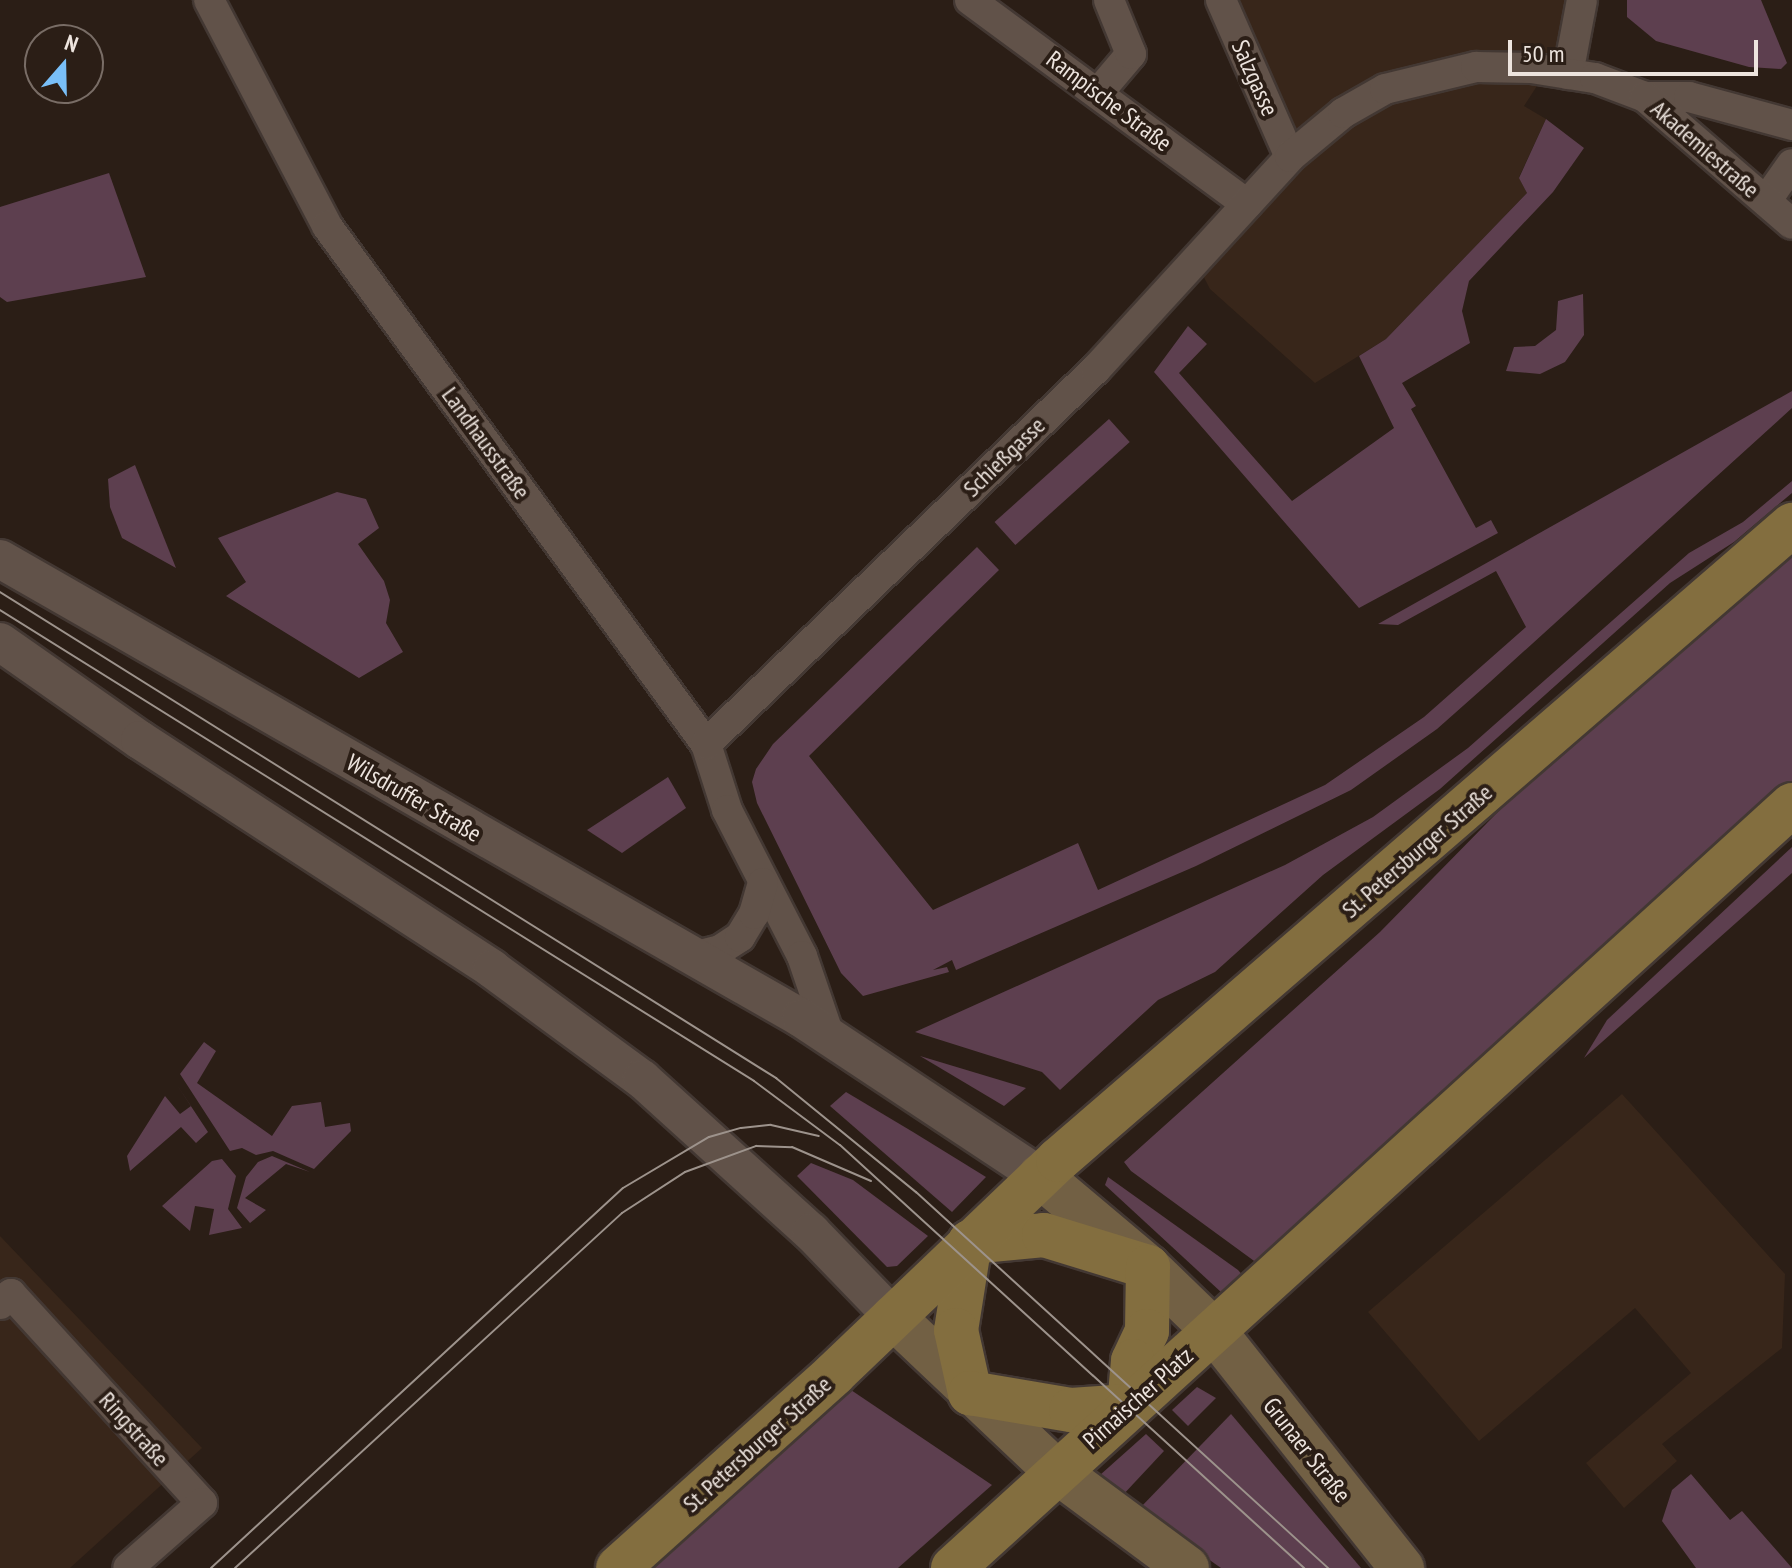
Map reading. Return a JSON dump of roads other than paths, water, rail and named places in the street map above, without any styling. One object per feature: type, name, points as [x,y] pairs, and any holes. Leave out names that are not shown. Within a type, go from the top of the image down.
[{"type":"main road","name":"St. Petersburger Straße","points":[[1040,1176],[1792,525]]},
{"type":"main road","points":[[1214,1331],[1792,805]]},
{"type":"main road","points":[[1040,1176],[893,1317],[1056,1471],[1187,1568]]},
{"type":"main road","name":"Pirnaischer Platz","points":[[1040,1176],[1148,1267],[1214,1331],[1056,1471]]},
{"type":"main road","points":[[970,1242],[1044,1235],[1148,1267],[1147,1331],[1133,1361],[1129,1406],[1071,1410],[970,1393]]},
{"type":"main road","points":[[970,1242],[956,1330],[970,1393]]},
{"type":"main road","name":"St. Petersburger Straße","points":[[618,1568],[893,1317]]},
{"type":"main road","name":"Grunaer Straße","points":[[1214,1331],[1402,1568]]},
{"type":"main road","points":[[953,1568],[1056,1471]]},
{"type":"street","name":"Landhausstraße","points":[[209,0],[327,226],[706,744],[727,810],[802,956],[829,1035]]},
{"type":"street","name":"Rampische Straße","points":[[970,0],[1247,204]]},
{"type":"street","points":[[1098,93],[1131,54],[1109,0]]},
{"type":"street","name":"Salzgasse","points":[[1221,0],[1290,157]]},
{"type":"street","points":[[1568,74],[1582,0]]},
{"type":"street","name":"Akademiestraße","points":[[1290,157],[1343,113],[1397,85],[1476,67],[1568,74],[1645,97],[1689,97],[1792,125]]},
{"type":"street","name":"Akademiestraße","points":[[1645,97],[1792,224]]},
{"type":"street","name":"Schießgasse","points":[[706,744],[1096,369],[1290,157]]},
{"type":"street","name":"Akademiestraße","points":[[1766,201],[1792,164]]},
{"type":"street","name":"Wilsdruffer Straße","points":[[0,559],[829,1035]]},
{"type":"street","points":[[0,642],[492,969],[642,1079],[811,1232],[893,1317]]},
{"type":"street","points":[[692,957],[720,950],[740,937],[754,914],[763,883]]},
{"type":"street","name":"Pirnaischer Platz","points":[[829,1035],[1040,1176]]},
{"type":"street","name":"Ringstraße","points":[[0,1304],[11,1294],[202,1503],[128,1568]]},
{"type":"tram line","points":[[0,592],[776,1078],[916,1192],[1328,1568]]},
{"type":"tram line","points":[[0,610],[754,1081],[840,1145],[1304,1568]]},
{"type":"tram line","points":[[211,1568],[623,1188],[709,1137],[741,1128],[771,1125],[819,1136]]},
{"type":"tram line","points":[[235,1568],[622,1213],[685,1172],[756,1146],[792,1147],[871,1181]]}]
